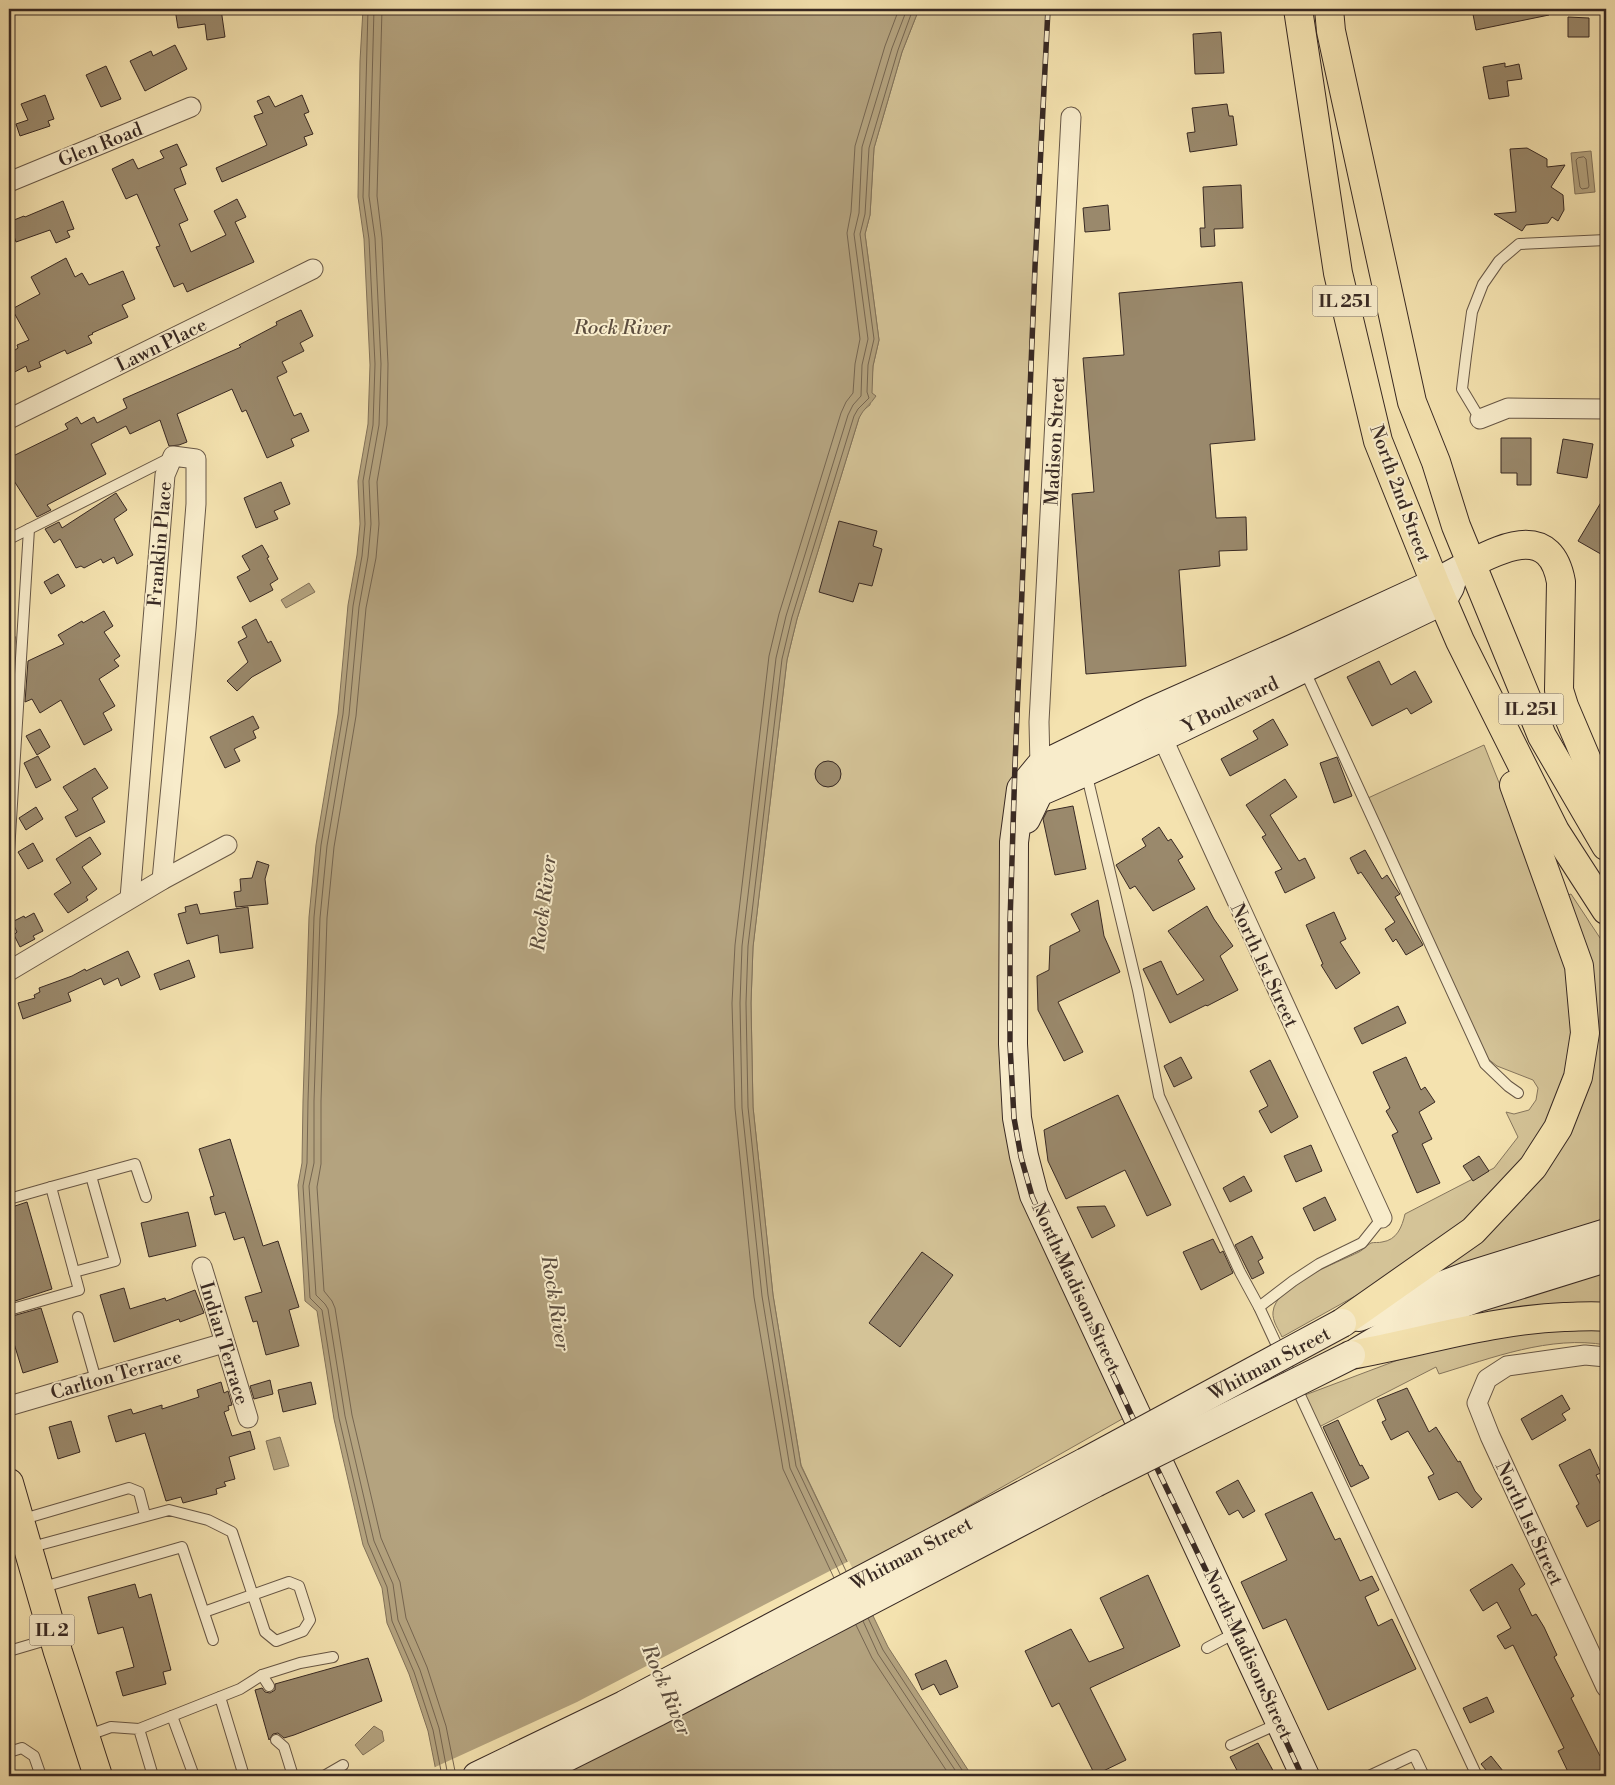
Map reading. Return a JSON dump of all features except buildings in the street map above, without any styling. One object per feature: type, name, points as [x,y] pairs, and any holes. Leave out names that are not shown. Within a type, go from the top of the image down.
[{"type":"main road","name":"North 2nd Street","points":[[1298,9],[1341,282],[1378,441],[1451,580],[1606,846]]},
{"type":"main road","name":"North 2nd Street","points":[[1329,9],[1331,31],[1412,402],[1436,462],[1456,526],[1451,580],[1460,641],[1554,831],[1606,910]]},
{"type":"main road","points":[[1451,580],[1496,551],[1517,544],[1542,549],[1554,559],[1561,582],[1559,690],[1606,805]]},
{"type":"main road","name":"Y Boulevard","points":[[1014,842],[1039,792],[1082,759],[1150,712],[1300,657],[1451,580]]},
{"type":"main road","points":[[1451,580],[1498,595],[1590,788],[1606,813]]},
{"type":"main road","points":[[1342,1323],[1473,1231],[1533,1167],[1558,1128],[1578,1077],[1585,1033],[1579,966],[1535,839],[1460,641]]},
{"type":"main road","name":"Y Boulevard","points":[[1040,766],[1082,759],[1162,738],[1228,706],[1300,657]]},
{"type":"main road","name":"North Madison Street","points":[[1040,766],[1021,789],[1014,842],[1014,1079],[1017,1118],[1024,1156],[1046,1223],[1306,1776]]},
{"type":"main road","name":"Whitman Street","points":[[1090,1472],[1342,1323],[1467,1276],[1606,1233]]},
{"type":"main road","name":"Whitman Street","points":[[477,1776],[972,1533],[1090,1472],[1351,1355],[1396,1329],[1477,1298],[1606,1258]]},
{"type":"main road","points":[[1351,1355],[1441,1335],[1531,1319],[1606,1316]]},
{"type":"main road","name":"IL 2","points":[[9,1483],[39,1588],[98,1776]]},
{"type":"main road","name":"Whitman Street","points":[[529,1776],[683,1698],[972,1533]]},
{"type":"street","name":"Glen Road","points":[[9,182],[191,107]]},
{"type":"street","name":"Madison Street","points":[[1040,766],[1039,722],[1071,116]]},
{"type":"street","name":"Lawn Place","points":[[9,419],[313,269]]},
{"type":"street","points":[[1480,419],[1508,408],[1606,409]]},
{"type":"street","name":"Franklin Place","points":[[130,898],[164,474],[174,456],[196,459],[196,504],[162,880]]},
{"type":"street","name":"North 1st Street","points":[[1150,712],[1382,1218]]},
{"type":"street","points":[[9,970],[130,898],[227,845]]},
{"type":"street","name":"Indian Terrace","points":[[202,1267],[248,1418]]},
{"type":"street","name":"Carlton Terrace","points":[[9,1406],[224,1343]]},
{"type":"street","name":"North 1st Street","points":[[1606,1357],[1585,1355],[1508,1366],[1487,1379],[1477,1402],[1490,1436],[1606,1687]]},
{"type":"lane","points":[[1480,419],[1462,389],[1465,364],[1472,312],[1484,284],[1499,262],[1519,244],[1606,240]]},
{"type":"lane","points":[[9,540],[174,456]]},
{"type":"lane","points":[[9,852],[29,529]]},
{"type":"lane","points":[[1300,657],[1485,1064],[1518,1093]]},
{"type":"lane","points":[[1082,759],[1138,990],[1159,1096],[1477,1776]]},
{"type":"lane","points":[[9,1199],[135,1164],[146,1197]]},
{"type":"lane","points":[[74,1272],[115,1261],[91,1176]]},
{"type":"lane","points":[[9,1310],[79,1290],[52,1187]]},
{"type":"lane","points":[[1259,1307],[1319,1264],[1362,1243],[1382,1218]]},
{"type":"lane","points":[[78,1317],[96,1380]]},
{"type":"lane","points":[[20,1520],[129,1488],[139,1492],[145,1515]]},
{"type":"lane","points":[[28,1548],[169,1510],[208,1520],[232,1532],[252,1595],[264,1632],[276,1641],[304,1631],[310,1620],[299,1586],[289,1582],[252,1595],[204,1612]]},
{"type":"lane","points":[[39,1588],[182,1547],[213,1640]]},
{"type":"lane","points":[[1207,1648],[1238,1631]]},
{"type":"lane","points":[[9,1652],[54,1637]]},
{"type":"lane","points":[[85,1736],[111,1727],[139,1729],[240,1689],[262,1675],[300,1663],[333,1656]]},
{"type":"lane","points":[[262,1675],[265,1687]]},
{"type":"lane","points":[[220,1697],[244,1776]]},
{"type":"lane","points":[[172,1716],[194,1776]]},
{"type":"lane","points":[[1231,1745],[1281,1723]]},
{"type":"lane","points":[[139,1729],[153,1776]]},
{"type":"lane","points":[[282,1741],[293,1776]]},
{"type":"lane","points":[[9,1752],[22,1748],[34,1756],[40,1776]]},
{"type":"lane","points":[[1369,1776],[1414,1755],[1424,1776]]},
{"type":"lane","points":[[324,1776],[343,1765]]},
{"type":"shaded area","points":[[919,9],[1048,9],[1035,267],[1015,765],[1014,1118],[1131,1414],[852,1572],[801,1465],[773,1295],[753,1107],[751,1003],[753,947],[787,660],[797,619],[859,418],[861,412],[870,405],[873,366],[879,340],[865,234],[870,215],[874,148],[902,52]]},
{"type":"shaded area","points":[[1484,745],[1556,925],[1567,964],[1572,1032],[1569,1064],[1550,1122],[1495,1197],[1400,1271],[1282,1337],[1275,1322],[1273,1312],[1276,1302],[1284,1293],[1308,1276],[1359,1252],[1371,1243],[1391,1239],[1398,1232],[1405,1214],[1494,1168],[1518,1137],[1506,1112],[1514,1114],[1529,1110],[1536,1100],[1538,1088],[1533,1080],[1497,1066],[1487,1058],[1368,798]]},
{"type":"shaded area","points":[[1571,894],[1606,947],[1606,1220],[1548,1236],[1407,1285],[1454,1255],[1587,1070],[1565,896]]},
{"type":"shaded area","points":[[1606,1267],[1606,1307],[1443,1324]]},
{"type":"shaded area","points":[[1606,1325],[1606,1345],[1564,1343],[1500,1355],[1439,1374],[1436,1367],[1319,1427],[1305,1395],[1406,1357],[1488,1333]]},
{"type":"water","name":"Rock River","points":[[363,9],[919,9],[902,52],[874,148],[870,215],[865,234],[879,340],[873,366],[872,393],[876,396],[859,418],[797,619],[787,660],[753,947],[751,1003],[753,1107],[773,1295],[801,1466],[888,1647],[972,1776],[437,1776],[428,1731],[409,1674],[387,1623],[382,1588],[363,1545],[334,1419],[317,1311],[305,1301],[298,1185],[302,1163],[309,917],[316,845],[338,714],[348,605],[357,555],[360,524],[358,481],[368,424],[370,365],[364,239],[358,197],[360,61]]},
{"type":"water","points":[[1591,151],[1595,192],[1575,194],[1571,153]]},
{"type":"water","points":[[309,583],[315,592],[286,608],[281,600]]},
{"type":"water","points":[[280,1437],[289,1466],[274,1470],[266,1441]]},
{"type":"water","points":[[374,1726],[382,1731],[384,1741],[363,1755],[355,1745]]},
{"type":"pier","points":[[849,1561],[873,1612],[559,1776],[435,1776],[433,1768],[577,1702]]},
{"type":"railway","points":[[1048,9],[1035,267],[1010,922],[1010,1045],[1014,1118],[1021,1157],[1032,1196],[1044,1224],[1131,1414],[1302,1776]]}]
